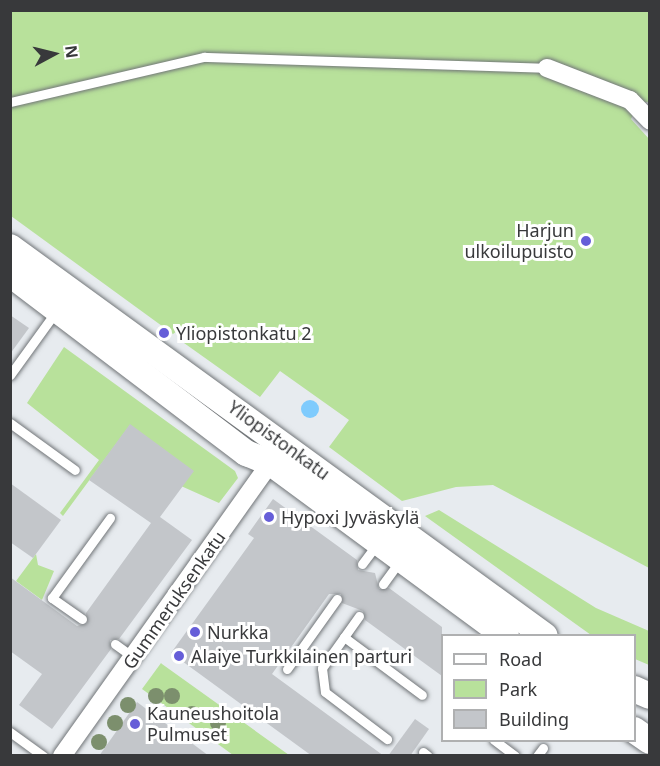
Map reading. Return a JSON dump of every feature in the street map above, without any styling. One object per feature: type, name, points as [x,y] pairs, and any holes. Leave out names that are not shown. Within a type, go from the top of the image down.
[{"type":"main road","name":"Yliopistonkatu","points":[[10,247],[278,454],[542,634]]},
{"type":"main road","name":"Yliopistonkatu","points":[[10,274],[58,308],[246,453],[278,454],[378,542],[503,634]]},
{"type":"main road","points":[[636,690],[650,696]]},
{"type":"main road","points":[[636,731],[650,741]]},
{"type":"street","points":[[547,68],[630,100],[650,121]]},
{"type":"street","name":"Gummeruksenkatu","points":[[62,756],[278,454]]},
{"type":"lane","points":[[10,102],[204,57],[547,68]]},
{"type":"lane","points":[[10,375],[58,308]]},
{"type":"lane","points":[[10,423],[75,470]]},
{"type":"lane","points":[[82,619],[52,598],[110,518]]},
{"type":"lane","points":[[362,564],[378,542]]},
{"type":"lane","points":[[383,584],[401,559]]},
{"type":"lane","points":[[286,669],[337,598]]},
{"type":"lane","points":[[359,616],[322,668],[324,692],[387,739]]},
{"type":"lane","points":[[344,637],[422,694]]},
{"type":"lane","points":[[115,644],[133,657]]},
{"type":"lane","points":[[10,732],[43,756]]},
{"type":"lane","points":[[495,742],[515,756]]},
{"type":"green space","points":[[11,11],[649,11],[649,102],[639,103],[631,119],[650,140],[649,568],[493,485],[456,487],[402,501],[329,447],[349,420],[280,371],[260,397],[184,343],[189,336],[180,329],[173,334],[11,216]]},
{"type":"green space","points":[[64,347],[235,471],[238,478],[219,503],[181,486],[130,425],[63,516],[60,513],[99,460],[27,403]]},
{"type":"green space","points":[[439,510],[596,608],[649,631],[649,665],[636,659],[636,634],[590,634],[425,516]]},
{"type":"green space","points":[[36,554],[38,565],[54,571],[42,600],[16,581]]},
{"type":"green space","points":[[161,663],[289,755],[233,755],[142,689]]},
{"type":"water","points":[[310,400],[316,403],[319,409],[316,415],[310,418],[304,415],[301,409],[304,403]]},
{"type":"building","points":[[10,315],[29,328],[10,354]]},
{"type":"building","points":[[130,424],[194,471],[160,517],[192,540],[119,639],[110,640],[111,649],[52,729],[19,705],[42,674],[10,651],[10,577],[77,626],[87,623],[86,613],[151,523],[89,480]]},
{"type":"building","points":[[10,483],[61,520],[33,558],[10,542]]},
{"type":"building","points":[[273,499],[357,560],[358,570],[375,573],[379,589],[389,588],[442,627],[441,675],[365,620],[363,611],[342,603],[341,594],[329,594],[272,674],[384,756],[312,756],[171,653],[254,538],[248,534]]},
{"type":"building","points":[[137,702],[209,756],[99,756]]},
{"type":"building","points":[[415,719],[429,729],[410,756],[388,756]]},
{"type":"place","name":"Harjun ulkoilupuisto","points":[[586,241]]},
{"type":"place","name":"Yliopistonkatu 2","points":[[164,333]]},
{"type":"place","name":"Hypoxi Jyväskylä","points":[[269,517]]},
{"type":"place","name":"Nurkka","points":[[195,632]]},
{"type":"place","name":"Alaiye Turkkilainen parturi","points":[[179,656]]},
{"type":"place","name":"Kauneushoitola Pulmuset","points":[[135,724]]}]
